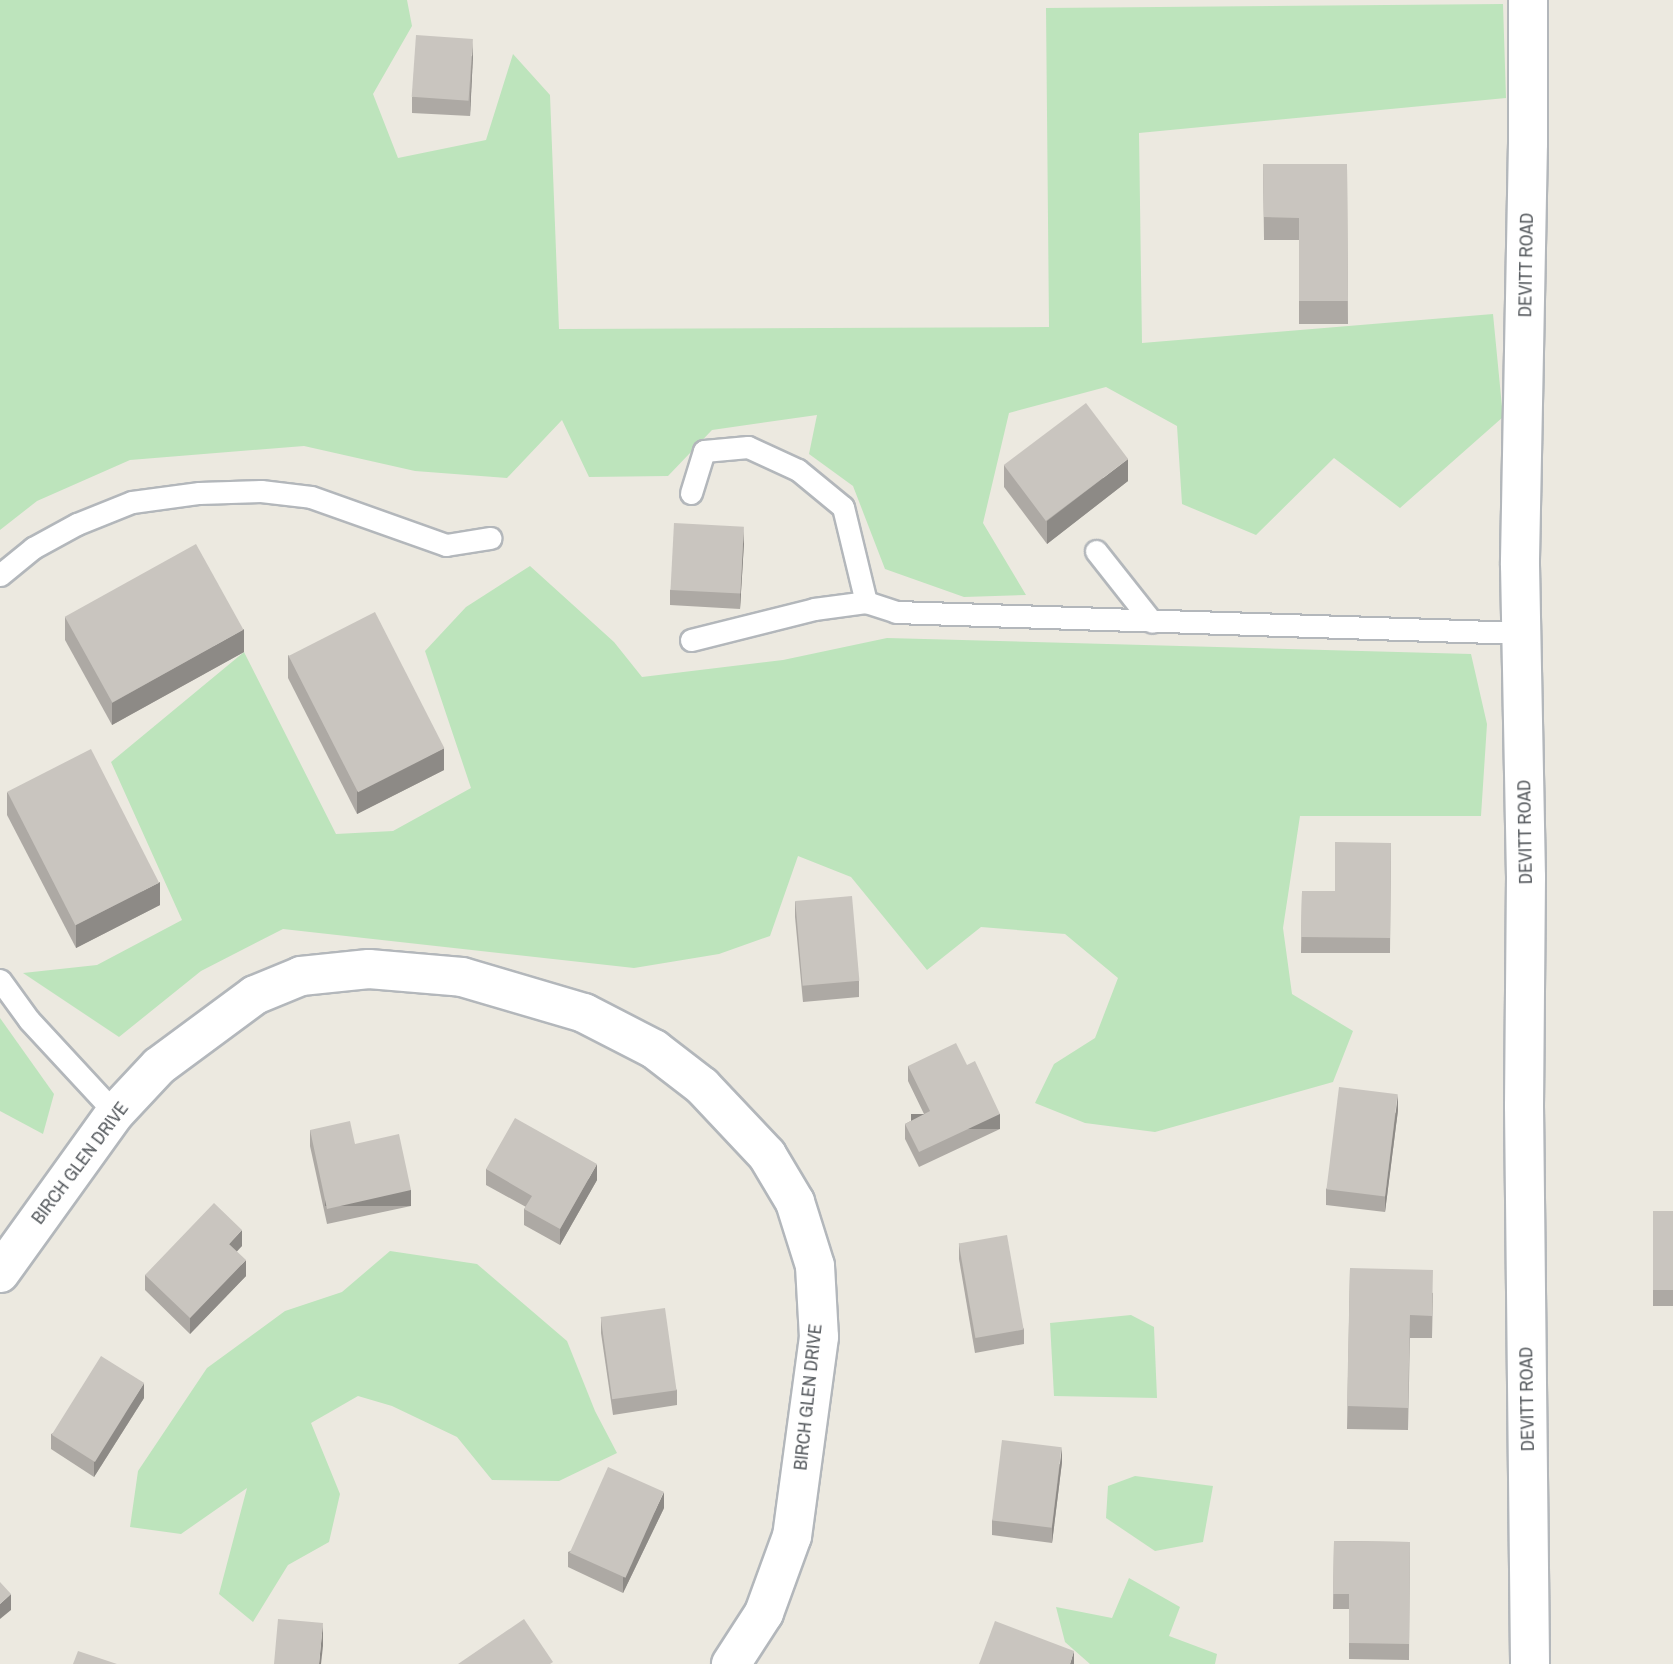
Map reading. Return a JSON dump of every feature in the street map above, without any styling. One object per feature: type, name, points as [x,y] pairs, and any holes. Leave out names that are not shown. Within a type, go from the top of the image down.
[{"type":"street","name":"DEVITT ROAD","points":[[1528,0],[1521,633],[1526,877],[1524,1107],[1530,1664]]},
{"type":"street","name":"BIRCH GLEN DRIVE","points":[[0,1273],[114,1113],[159,1066],[255,995],[301,976],[369,969],[461,977],[584,1013],[654,1048],[702,1086],[767,1156],[795,1202],[814,1266],[819,1337],[792,1536],[764,1613],[731,1664]]},
{"type":"lane","points":[[691,493],[704,451],[747,446],[798,470],[843,507],[866,602]]},
{"type":"lane","points":[[0,575],[33,548],[77,524],[132,502],[199,493],[261,491],[311,498],[446,545],[490,538]]},
{"type":"lane","points":[[1096,551],[1152,622]]},
{"type":"lane","points":[[691,640],[814,609],[866,602],[896,612],[1521,633]]},
{"type":"lane","points":[[0,981],[29,1020],[114,1113]]},
{"type":"green space","points":[[0,0],[407,0],[412,26],[373,94],[398,158],[486,140],[513,54],[550,95],[559,329],[1049,327],[1046,8],[1503,4],[1506,98],[1139,133],[1142,343],[1493,314],[1503,417],[1400,508],[1334,458],[1256,535],[1182,504],[1177,426],[1106,387],[1009,413],[983,523],[1026,595],[964,597],[885,569],[853,486],[809,454],[817,415],[712,430],[668,476],[589,477],[562,420],[507,478],[415,471],[304,446],[130,460],[37,501],[0,530]]},
{"type":"green space","points":[[530,566],[614,642],[642,677],[783,660],[887,638],[1471,654],[1487,724],[1481,816],[1300,816],[1283,928],[1292,994],[1353,1031],[1333,1082],[1155,1132],[1085,1123],[1035,1103],[1054,1064],[1095,1038],[1118,978],[1065,934],[981,927],[927,970],[851,877],[798,856],[770,936],[719,954],[634,968],[283,929],[201,971],[119,1037],[23,973],[97,965],[182,920],[111,762],[244,652],[336,834],[393,831],[471,788],[425,651],[466,607]]},
{"type":"green space","points":[[0,1018],[54,1094],[43,1134],[0,1111]]},
{"type":"green space","points":[[390,1251],[477,1264],[567,1341],[595,1411],[617,1453],[559,1481],[492,1480],[457,1437],[392,1406],[358,1396],[311,1423],[340,1494],[329,1542],[288,1565],[253,1622],[219,1594],[247,1488],[181,1534],[130,1527],[138,1471],[207,1368],[285,1311],[342,1292]]},
{"type":"green space","points":[[1131,1315],[1154,1327],[1157,1398],[1054,1396],[1050,1323]]},
{"type":"green space","points":[[1135,1476],[1213,1486],[1203,1542],[1155,1551],[1106,1518],[1108,1486]]},
{"type":"green space","points":[[1129,1578],[1180,1607],[1169,1636],[1217,1654],[1215,1664],[1090,1664],[1065,1642],[1056,1607],[1112,1618]]},
{"type":"building","points":[[416,35],[473,39],[469,101],[412,97]]},
{"type":"building","points":[[1263,164],[1347,164],[1348,301],[1299,301],[1299,218],[1264,217]]},
{"type":"building","points":[[1086,403],[1128,459],[1046,521],[1004,465]]},
{"type":"building","points":[[674,523],[744,527],[740,594],[670,590]]},
{"type":"building","points":[[196,544],[244,630],[112,702],[65,617]]},
{"type":"building","points":[[375,612],[444,748],[358,792],[289,656]]},
{"type":"building","points":[[91,749],[159,883],[75,925],[7,792]]},
{"type":"building","points":[[1335,842],[1391,843],[1390,938],[1301,937],[1302,891],[1335,891]]},
{"type":"building","points":[[852,896],[859,981],[803,986],[795,901]]},
{"type":"building","points":[[956,1043],[967,1065],[975,1061],[1000,1114],[919,1152],[905,1124],[930,1111],[908,1066]]},
{"type":"building","points":[[1339,1087],[1398,1094],[1385,1196],[1326,1189]]},
{"type":"building","points":[[515,1118],[597,1164],[560,1229],[524,1209],[532,1196],[486,1169]]},
{"type":"building","points":[[350,1121],[355,1144],[399,1134],[411,1190],[327,1209],[310,1130]]},
{"type":"building","points":[[214,1203],[242,1230],[229,1244],[246,1260],[190,1318],[145,1275]]},
{"type":"building","points":[[1653,1211],[1673,1211],[1673,1290],[1653,1290]]},
{"type":"building","points":[[1007,1235],[1024,1330],[975,1338],[959,1244]]},
{"type":"building","points":[[1350,1268],[1433,1270],[1432,1316],[1410,1315],[1408,1408],[1347,1406]]},
{"type":"building","points":[[665,1308],[677,1390],[612,1399],[601,1317]]},
{"type":"building","points":[[101,1356],[144,1383],[95,1462],[52,1435]]},
{"type":"building","points":[[1002,1440],[1062,1447],[1052,1528],[992,1520]]},
{"type":"building","points":[[608,1467],[664,1492],[625,1578],[570,1553]]},
{"type":"building","points":[[1334,1541],[1410,1542],[1409,1644],[1349,1643],[1349,1594],[1333,1594]]},
{"type":"building","points":[[0,1582],[11,1594],[0,1604]]},
{"type":"building","points":[[278,1619],[323,1623],[319,1664],[274,1664]]},
{"type":"building","points":[[524,1619],[553,1662],[458,1664]]},
{"type":"building","points":[[995,1621],[1074,1651],[1070,1664],[979,1664]]},
{"type":"building","points":[[78,1651],[117,1664],[73,1664]]}]
